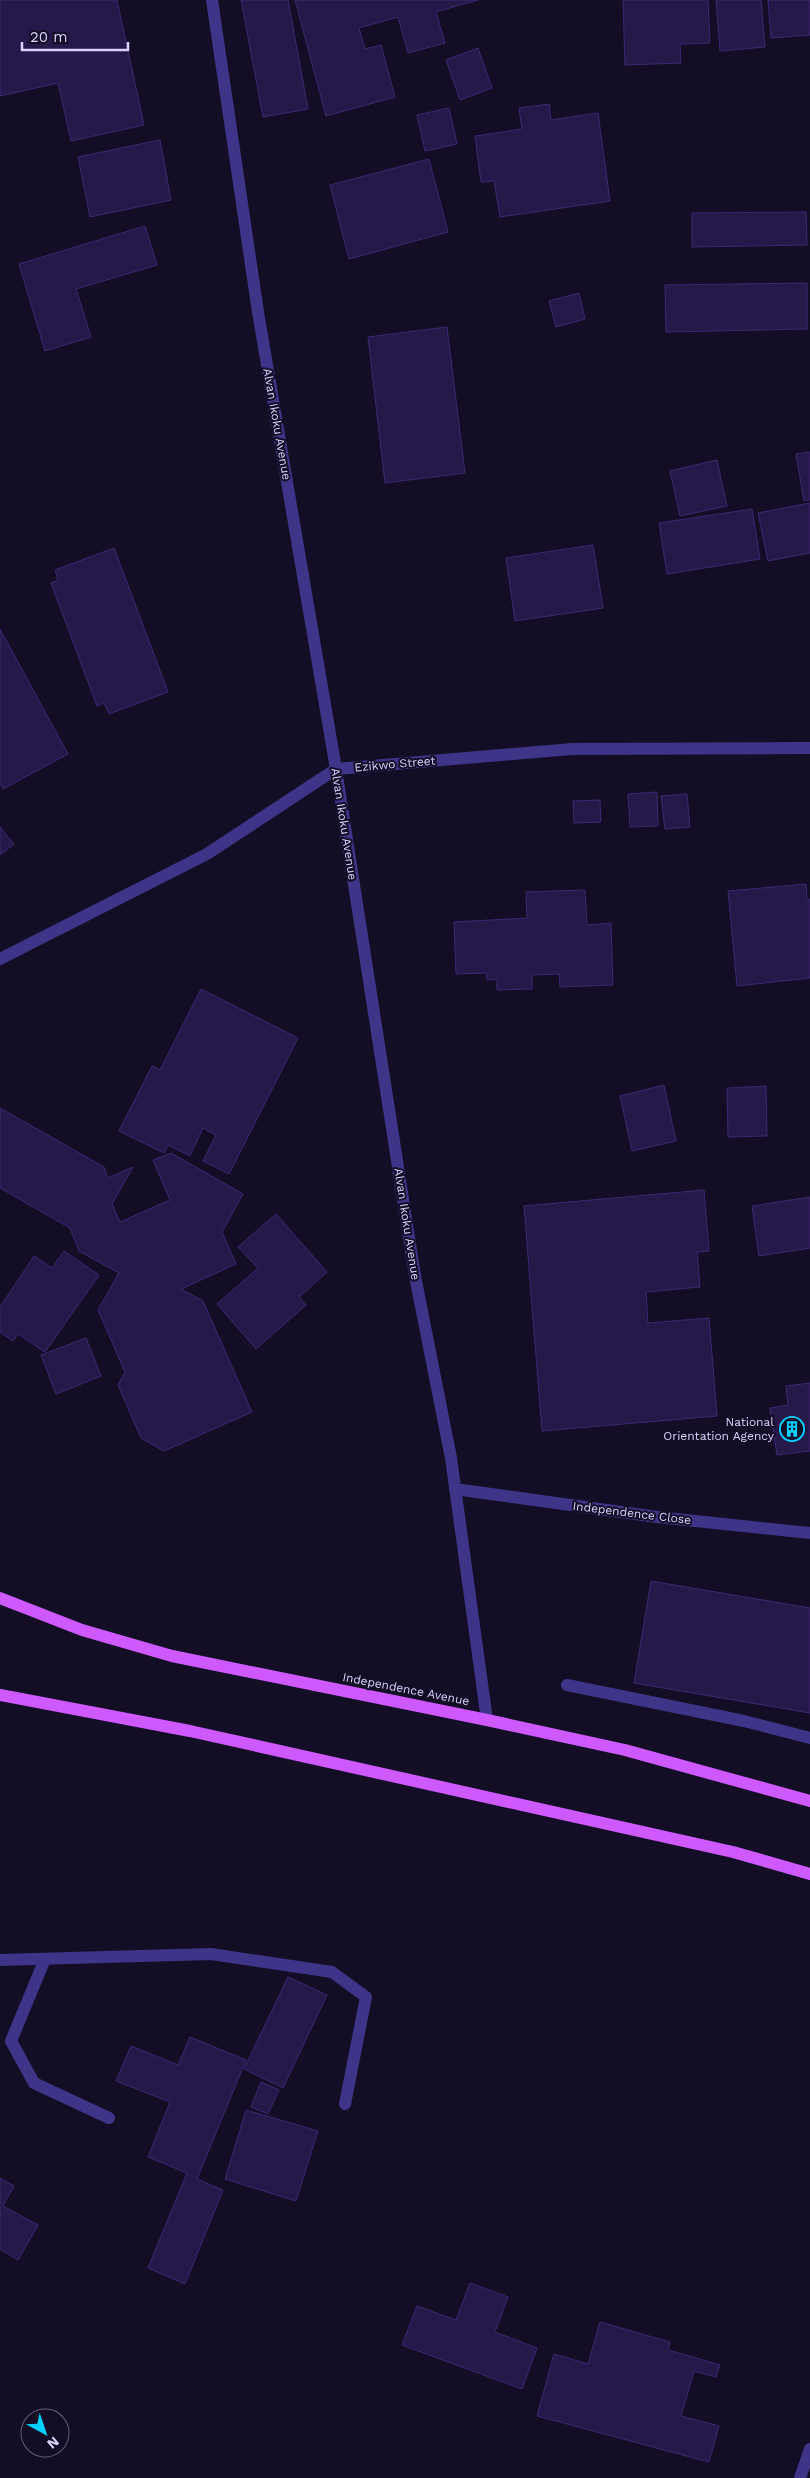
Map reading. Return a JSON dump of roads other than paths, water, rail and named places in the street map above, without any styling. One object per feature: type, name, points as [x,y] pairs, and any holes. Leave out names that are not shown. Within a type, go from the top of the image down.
[{"type":"main road","name":"Independence Avenue","points":[[0,1598],[82,1630],[172,1656],[625,1750],[810,1801]]},
{"type":"main road","points":[[0,1695],[190,1731],[734,1852],[810,1874]]},
{"type":"street","name":"Alvan Ikoku Avenue","points":[[212,0],[258,312],[336,769],[415,1276],[455,1490],[487,1720]]},
{"type":"street","name":"Ezikwo Street","points":[[0,959],[207,854],[336,769],[572,749],[810,748]]},
{"type":"street","name":"Independence Close","points":[[455,1490],[657,1517],[810,1532]]},
{"type":"street","points":[[567,1685],[744,1722],[810,1738]]},
{"type":"street","points":[[0,1960],[211,1954],[332,1972],[366,1997],[345,2104]]},
{"type":"street","points":[[45,1959],[11,2040],[34,2082],[109,2118]]},
{"type":"street","points":[[800,2478],[810,2449]]},
{"type":"place","name":"National Orientation Agency","points":[[792,1429]]}]
